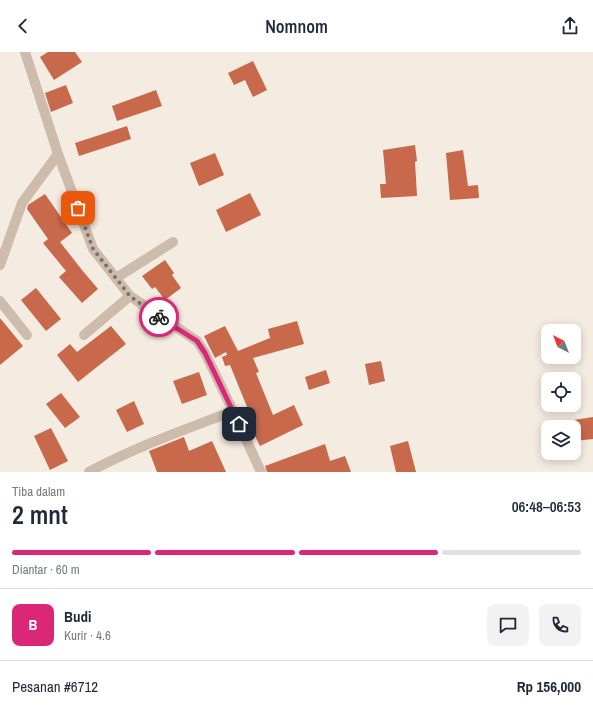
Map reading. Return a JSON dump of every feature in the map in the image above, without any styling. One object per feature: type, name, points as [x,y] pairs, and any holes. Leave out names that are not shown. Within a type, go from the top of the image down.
[{"type":"street","points":[[25,52],[58,154],[93,249],[130,296],[197,341],[205,353],[261,472]]},
{"type":"street","points":[[0,265],[22,203],[58,154]]},
{"type":"street","points":[[116,278],[173,242]]},
{"type":"street","points":[[84,335],[130,296]]},
{"type":"street","points":[[0,301],[27,335]]},
{"type":"street","points":[[89,472],[112,459],[166,436],[233,411]]},
{"type":"building","points":[[48,52],[75,52],[82,62],[54,80],[40,57]]},
{"type":"building","points":[[253,61],[267,90],[253,97],[245,80],[234,85],[228,73]]},
{"type":"building","points":[[66,85],[73,103],[51,112],[45,93]]},
{"type":"building","points":[[156,90],[162,106],[117,121],[112,106]]},
{"type":"building","points":[[127,126],[131,139],[79,156],[75,143]]},
{"type":"building","points":[[415,145],[417,161],[415,162],[417,196],[381,198],[380,184],[386,184],[383,150]]},
{"type":"building","points":[[463,150],[468,186],[478,185],[479,198],[450,200],[446,153]]},
{"type":"building","points":[[215,153],[224,175],[199,186],[190,163]]},
{"type":"building","points":[[250,193],[261,215],[226,232],[216,210]]},
{"type":"building","points":[[45,194],[72,233],[60,242],[98,289],[82,303],[59,277],[66,271],[43,243],[48,239],[27,209],[28,205]]},
{"type":"building","points":[[165,260],[174,273],[172,275],[181,288],[165,300],[155,287],[152,289],[142,276]]},
{"type":"building","points":[[36,288],[61,319],[46,331],[21,300]]},
{"type":"building","points":[[0,318],[23,346],[0,365]]},
{"type":"building","points":[[297,321],[304,344],[253,358],[259,372],[256,373],[273,415],[294,405],[303,425],[260,446],[250,426],[254,424],[230,365],[225,366],[222,357],[227,355],[226,352],[215,358],[204,336],[225,326],[238,351],[270,338],[268,329]]},
{"type":"building","points":[[111,326],[126,344],[78,382],[57,355],[70,344],[77,352]]},
{"type":"building","points":[[381,361],[385,381],[369,385],[365,364]]},
{"type":"building","points":[[326,370],[330,383],[309,390],[305,377]]},
{"type":"building","points":[[199,372],[207,395],[182,404],[173,381]]},
{"type":"building","points":[[61,393],[80,417],[65,428],[46,404]]},
{"type":"building","points":[[134,401],[144,424],[127,432],[116,410]]},
{"type":"building","points":[[593,417],[593,439],[581,440],[581,420],[574,420]]},
{"type":"building","points":[[51,428],[68,461],[50,470],[34,436]]},
{"type":"building","points":[[184,437],[189,451],[212,441],[226,472],[157,472],[149,451]]},
{"type":"building","points":[[408,441],[416,472],[396,472],[390,446]]},
{"type":"building","points":[[325,444],[330,461],[345,456],[351,472],[267,472],[265,466]]},
{"type":"way so far","points":[[78,208],[93,249],[130,296],[159,317]]},
{"type":"route","points":[[159,317],[197,341],[205,353],[239,424]]}]
